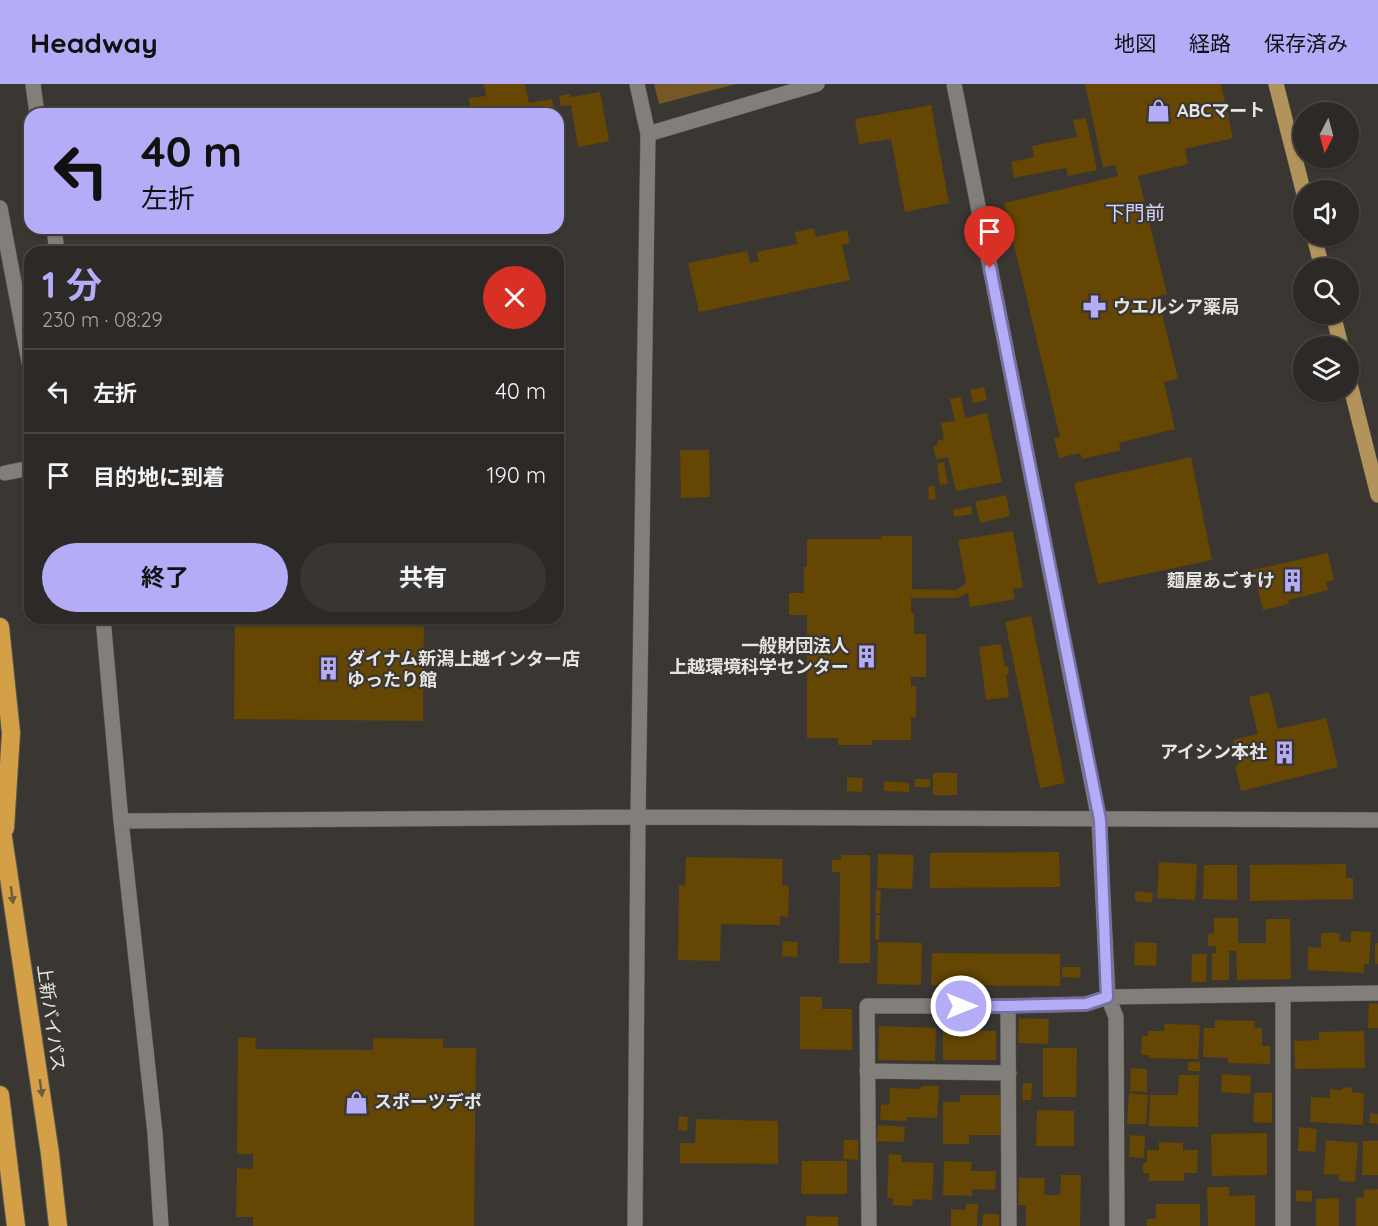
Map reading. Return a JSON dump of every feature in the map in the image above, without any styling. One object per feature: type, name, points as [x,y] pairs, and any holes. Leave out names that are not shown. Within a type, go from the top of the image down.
[{"type":"highway","points":[[0,627],[11,733],[4,840]]},
{"type":"highway","name":"上新バイパス","points":[[0,817],[49,1143],[58,1226]]},
{"type":"highway","points":[[0,1095],[16,1226]]},
{"type":"main road","points":[[1276,84],[1300,180]]},
{"type":"main road","points":[[1355,402],[1378,495]]},
{"type":"street","points":[[33,84],[36,108]]},
{"type":"street","points":[[635,1226],[638,817],[648,134],[637,84]]},
{"type":"street","points":[[648,134],[817,84]]},
{"type":"street","points":[[954,84],[1100,820],[1107,997],[1116,1017],[1116,1226]]},
{"type":"street","points":[[0,208],[24,335]]},
{"type":"street","points":[[5,473],[24,469]]},
{"type":"street","points":[[103,624],[154,1133],[161,1226]]},
{"type":"street","points":[[121,821],[638,817],[1378,820]]},
{"type":"street","points":[[869,1226],[867,1006],[1008,1006],[1086,1004],[1107,997],[1378,993]]},
{"type":"street","points":[[1283,995],[1283,1226]]},
{"type":"street","points":[[1008,1006],[1009,1226]]},
{"type":"street","points":[[867,1071],[1009,1073]]},
{"type":"shaded area","points":[[654,84],[736,84],[659,104]]},
{"type":"building","points":[[484,84],[525,84],[529,103],[552,99],[554,108],[470,108],[469,98],[486,96]]},
{"type":"building","name":"ウエルシア薬局","points":[[1085,84],[1221,84],[1233,138],[1185,149],[1188,164],[1138,176],[1167,294],[1158,296],[1178,379],[1164,382],[1175,429],[1119,443],[1121,450],[1082,459],[1080,453],[1059,458],[1054,438],[1060,437],[1004,203],[1118,176],[1115,165],[1103,167]]},
{"type":"building","points":[[600,92],[609,141],[578,147],[571,105],[561,106],[559,96],[570,94],[571,97]]},
{"type":"building","points":[[931,105],[949,203],[905,212],[891,139],[859,144],[855,119]]},
{"type":"building","points":[[1086,118],[1097,170],[1068,176],[1066,168],[1014,178],[1011,162],[1034,157],[1032,146],[1077,137],[1073,120]]},
{"type":"building","points":[[814,228],[816,237],[847,230],[850,243],[842,245],[850,280],[699,312],[688,263],[747,251],[750,263],[759,261],[757,252],[797,244],[795,232]]},
{"type":"building","points":[[984,387],[987,400],[973,403],[970,390]]},
{"type":"building","points":[[961,397],[965,418],[987,413],[1002,482],[956,491],[948,457],[936,459],[933,446],[938,445],[937,441],[944,439],[941,423],[955,421],[950,399]]},
{"type":"building","points":[[680,450],[709,450],[710,497],[681,498]]},
{"type":"building","points":[[1191,457],[1212,560],[1098,584],[1074,483]]},
{"type":"building","points":[[944,462],[948,484],[940,485],[937,463]]},
{"type":"building","points":[[934,485],[936,499],[929,500],[928,487]]},
{"type":"building","points":[[1006,495],[1010,516],[980,523],[975,502]]},
{"type":"building","points":[[971,506],[972,514],[954,517],[953,510]]},
{"type":"building","name":"一般財団法人 上越環境科学センター","points":[[1013,531],[1023,587],[1013,589],[1015,599],[970,607],[968,593],[957,598],[911,598],[914,634],[926,634],[926,677],[911,677],[911,686],[916,686],[916,717],[911,717],[911,740],[872,740],[873,745],[838,745],[838,738],[807,738],[807,615],[789,615],[789,593],[804,593],[807,539],[881,539],[881,536],[912,536],[912,589],[956,590],[966,583],[958,540]]},
{"type":"building","name":"麵屋あごすけ","points":[[1328,553],[1334,580],[1326,582],[1328,590],[1288,600],[1289,604],[1263,610],[1253,570]]},
{"type":"building","points":[[1031,616],[1065,783],[1040,788],[1005,622]]},
{"type":"building","name":"ダイナム新潟上越インター店 ゆったり館","points":[[235,624],[424,624],[423,721],[234,719]]},
{"type":"building","points":[[1001,644],[1005,667],[1008,666],[1009,674],[1006,674],[1009,697],[986,700],[979,647]]},
{"type":"building","name":"アイシン本社","points":[[1269,692],[1278,729],[1326,718],[1338,767],[1241,791],[1235,766],[1239,765],[1233,740],[1258,734],[1249,697]]},
{"type":"building","points":[[933,773],[957,773],[957,795],[933,795]]},
{"type":"building","points":[[847,777],[863,778],[862,792],[847,791]]},
{"type":"building","points":[[915,779],[930,779],[930,787],[915,787]]},
{"type":"building","points":[[884,781],[909,783],[909,792],[884,791]]},
{"type":"building","points":[[1059,852],[1060,887],[930,888],[930,853]]},
{"type":"building","points":[[878,854],[914,855],[912,889],[877,888]]},
{"type":"building","points":[[841,855],[870,855],[870,963],[839,963],[840,872],[832,872],[832,860],[841,860]]},
{"type":"building","points":[[686,857],[783,859],[782,885],[789,886],[788,917],[780,916],[780,925],[721,924],[720,961],[678,960],[679,885],[685,886]]},
{"type":"building","points":[[1159,862],[1197,864],[1195,900],[1157,898]]},
{"type":"building","points":[[1346,864],[1346,878],[1353,878],[1353,899],[1250,901],[1250,865]]},
{"type":"building","points":[[1204,865],[1237,865],[1237,900],[1203,899]]},
{"type":"building","points":[[876,890],[881,890],[880,913],[875,913]]},
{"type":"building","points":[[1135,891],[1153,893],[1152,903],[1135,901]]},
{"type":"building","points":[[876,915],[880,915],[879,940],[875,940]]},
{"type":"building","points":[[1214,918],[1238,918],[1238,943],[1266,943],[1266,919],[1290,919],[1291,979],[1237,980],[1236,951],[1229,951],[1229,980],[1212,980],[1212,953],[1216,953],[1216,946],[1208,946],[1208,934],[1214,933]]},
{"type":"building","points":[[1351,931],[1371,932],[1369,964],[1364,964],[1364,973],[1308,970],[1308,947],[1321,948],[1321,933],[1340,933],[1339,941],[1351,942]]},
{"type":"building","points":[[783,941],[798,942],[797,957],[782,956]]},
{"type":"building","points":[[878,942],[922,943],[921,985],[877,984]]},
{"type":"building","points":[[1135,942],[1157,943],[1156,966],[1134,965]]},
{"type":"building","points":[[1375,943],[1378,943],[1378,964],[1375,964]]},
{"type":"building","points":[[932,953],[1060,954],[1060,986],[931,985]]},
{"type":"building","points":[[1192,954],[1207,954],[1206,982],[1191,982]]},
{"type":"building","points":[[1062,967],[1081,967],[1080,978],[1062,977]]},
{"type":"building","points":[[800,997],[822,997],[822,1009],[852,1009],[852,1050],[800,1049]]},
{"type":"building","points":[[1369,1003],[1378,1004],[1378,1028],[1368,1028]]},
{"type":"building","points":[[1019,1018],[1049,1019],[1048,1044],[1018,1043]]},
{"type":"building","points":[[1215,1020],[1255,1021],[1254,1028],[1262,1028],[1262,1046],[1270,1046],[1270,1064],[1228,1063],[1228,1058],[1203,1057],[1204,1028],[1215,1028]]},
{"type":"building","points":[[954,1021],[967,1021],[967,1030],[996,1031],[996,1060],[943,1060],[943,1031],[954,1031]]},
{"type":"building","points":[[1165,1024],[1200,1025],[1198,1059],[1149,1058],[1149,1055],[1141,1055],[1142,1036],[1148,1036],[1148,1031],[1164,1031]]},
{"type":"building","points":[[879,1026],[936,1028],[935,1061],[878,1060]]},
{"type":"building","points":[[1364,1031],[1365,1068],[1295,1069],[1294,1041],[1319,1040],[1319,1032]]},
{"type":"building","name":"スポーツデポ","points":[[238,1037],[256,1038],[255,1049],[373,1050],[373,1038],[443,1039],[443,1048],[476,1048],[474,1226],[253,1226],[253,1217],[236,1217],[237,1168],[253,1169],[253,1154],[237,1154]]},
{"type":"building","points":[[1043,1048],[1077,1048],[1076,1097],[1043,1097]]},
{"type":"building","points":[[1188,1062],[1200,1062],[1200,1071],[1188,1071]]},
{"type":"building","points":[[1131,1068],[1147,1069],[1147,1092],[1130,1091]]},
{"type":"building","points":[[1222,1074],[1251,1076],[1250,1094],[1221,1092]]},
{"type":"building","points":[[1179,1075],[1199,1075],[1198,1127],[1149,1126],[1150,1095],[1178,1095]]},
{"type":"building","points":[[1023,1083],[1032,1083],[1031,1100],[1022,1100]]},
{"type":"building","points":[[921,1086],[939,1086],[937,1118],[907,1117],[907,1121],[880,1120],[881,1104],[889,1105],[890,1088],[921,1089]]},
{"type":"building","points":[[1343,1087],[1352,1088],[1352,1093],[1364,1093],[1363,1125],[1310,1122],[1311,1097],[1330,1098],[1330,1089],[1342,1090]]},
{"type":"building","points":[[1129,1093],[1148,1095],[1146,1124],[1127,1124]]},
{"type":"building","points":[[1254,1093],[1272,1093],[1272,1123],[1253,1122]]},
{"type":"building","points":[[960,1095],[1001,1095],[1001,1135],[969,1135],[969,1144],[943,1144],[943,1102],[960,1102]]},
{"type":"building","points":[[1037,1110],[1074,1111],[1074,1146],[1036,1146]]},
{"type":"building","points":[[1370,1113],[1378,1114],[1378,1124],[1369,1123]]},
{"type":"building","points":[[679,1116],[688,1117],[687,1131],[678,1130]]},
{"type":"building","points":[[696,1119],[778,1121],[778,1164],[680,1163],[680,1143],[695,1143]]},
{"type":"building","points":[[878,1125],[905,1127],[904,1142],[877,1141]]},
{"type":"building","points":[[1299,1127],[1317,1129],[1315,1152],[1298,1151]]},
{"type":"building","points":[[1267,1133],[1267,1175],[1212,1176],[1211,1134]]},
{"type":"building","points":[[1130,1135],[1145,1136],[1144,1158],[1129,1157]]},
{"type":"building","points":[[844,1140],[858,1140],[858,1160],[843,1159]]},
{"type":"building","points":[[1326,1140],[1358,1143],[1355,1182],[1339,1181],[1339,1175],[1324,1174]]},
{"type":"building","points":[[1363,1141],[1378,1141],[1378,1175],[1362,1175]]},
{"type":"building","points":[[1159,1142],[1183,1143],[1183,1150],[1198,1150],[1197,1173],[1184,1173],[1184,1181],[1149,1181],[1149,1173],[1143,1173],[1143,1163],[1147,1163],[1147,1150],[1159,1150]]},
{"type":"building","points":[[889,1154],[902,1155],[901,1162],[934,1163],[932,1200],[913,1199],[912,1206],[893,1205],[893,1198],[887,1198]]},
{"type":"building","points":[[802,1161],[847,1161],[847,1194],[801,1194]]},
{"type":"building","points":[[944,1161],[972,1162],[971,1171],[996,1171],[995,1190],[972,1189],[972,1196],[943,1195]]},
{"type":"building","points":[[1061,1175],[1081,1175],[1080,1226],[1026,1226],[1026,1205],[1018,1205],[1019,1178],[1045,1178],[1044,1195],[1060,1195]]},
{"type":"building","points":[[1207,1187],[1229,1187],[1229,1196],[1255,1195],[1255,1226],[1208,1226]]},
{"type":"building","points":[[1378,1189],[1378,1226],[1356,1226],[1356,1198],[1364,1197],[1364,1190]]},
{"type":"building","points":[[1296,1190],[1312,1191],[1312,1202],[1296,1201]]},
{"type":"building","points":[[1339,1198],[1339,1226],[1316,1226],[1316,1199]]},
{"type":"building","points":[[966,1204],[978,1204],[977,1226],[951,1226],[951,1209],[966,1210]]},
{"type":"building","points":[[1156,1204],[1200,1204],[1200,1226],[1147,1226],[1147,1219],[1156,1219]]},
{"type":"building","points":[[983,1214],[999,1214],[999,1226],[982,1226]]},
{"type":"building","points":[[807,1216],[838,1217],[838,1226],[806,1226]]},
{"type":"place","name":"ABCマート","points":[[1159,111]]},
{"type":"place","name":"ウエルシア薬局","points":[[1095,307]]},
{"type":"place","name":"麵屋あごすけ","points":[[1293,581]]},
{"type":"place","name":"一般財団法人 上越環境科学センター","points":[[867,656]]},
{"type":"place","name":"ダイナム新潟上越インター店 ゆったり館","points":[[329,669]]},
{"type":"place","name":"アイシン本社","points":[[1285,752]]},
{"type":"place","name":"スポーツデポ","points":[[356,1102]]},
{"type":"district","name":"下門前","points":[[1135,213]]},
{"type":"route","points":[[961,1006],[1086,1004],[1107,997],[1100,820],[990,268]]}]
